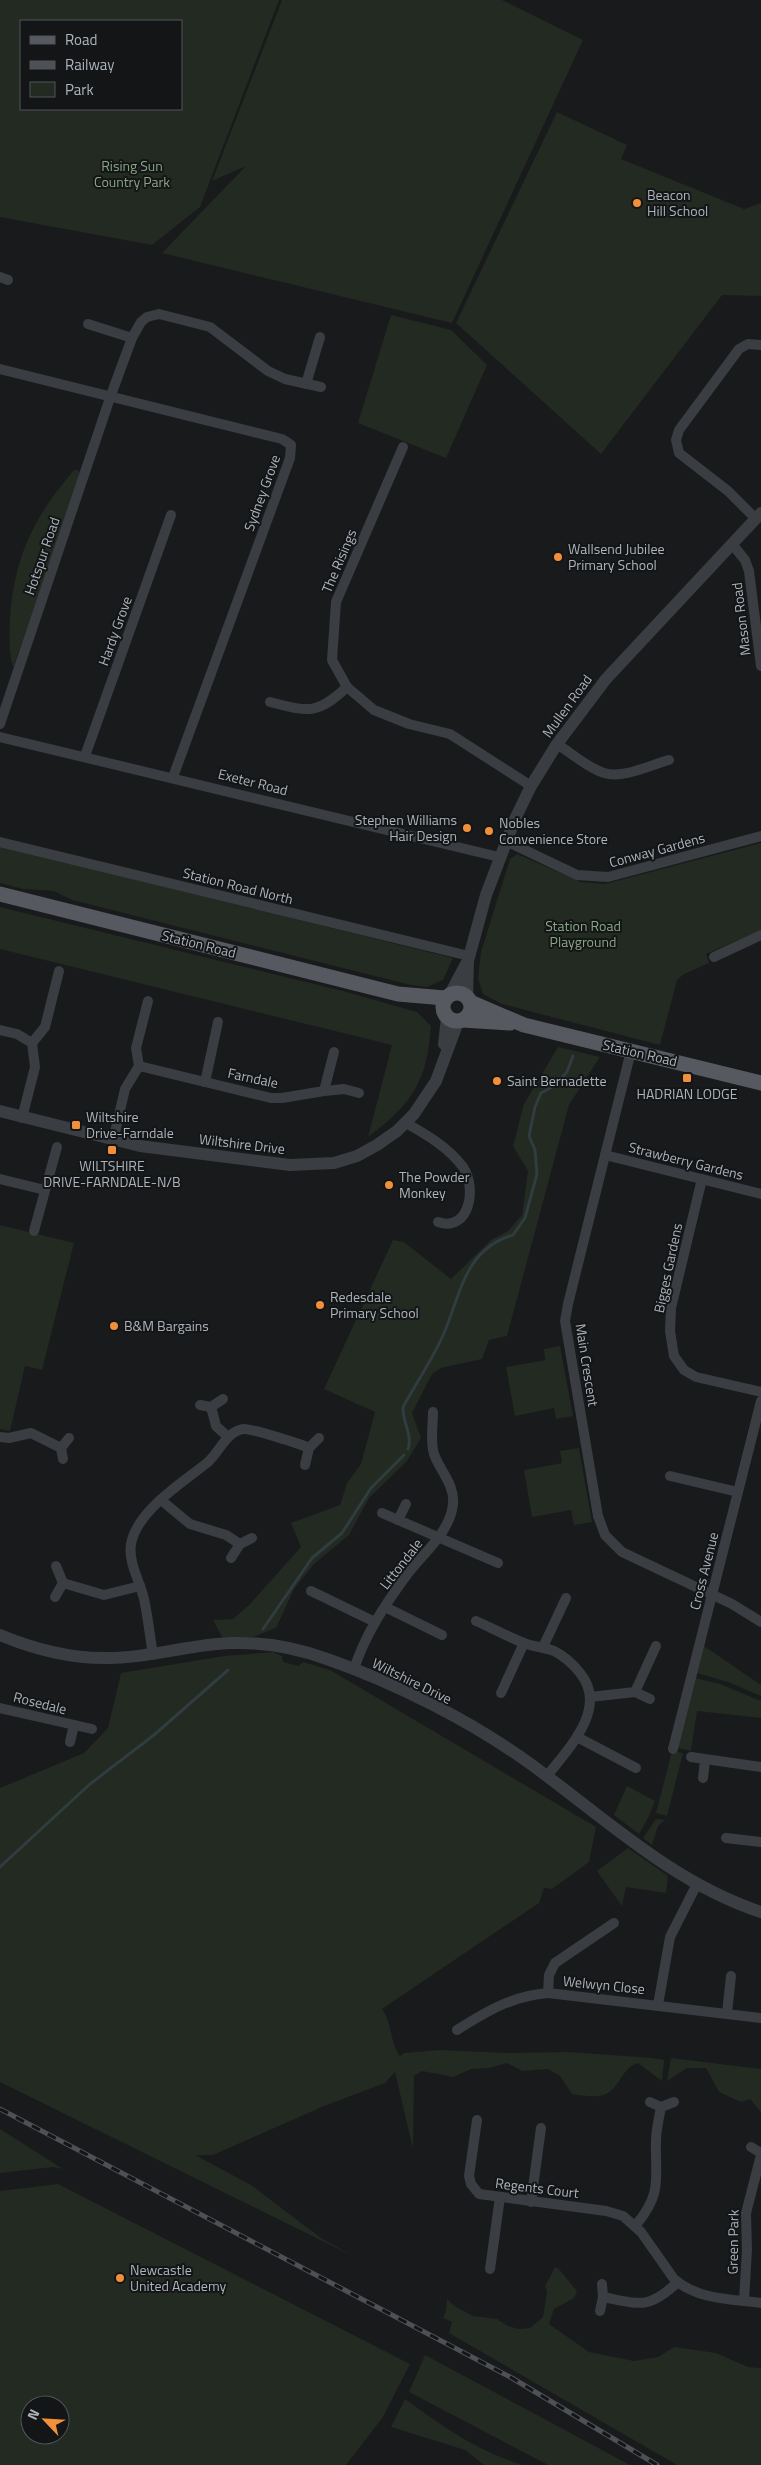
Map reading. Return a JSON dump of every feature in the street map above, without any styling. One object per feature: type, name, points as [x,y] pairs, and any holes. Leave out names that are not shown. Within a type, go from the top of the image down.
[{"type":"main road","name":"Station Road","points":[[0,894],[398,994],[453,1019],[519,1024],[761,1083]]},
{"type":"main road","points":[[462,993],[468,999],[470,1012],[453,1019],[443,1003],[448,996],[462,993]]},
{"type":"main road","name":"Station Road","points":[[398,994],[448,996]]},
{"type":"main road","name":"Station Road","points":[[468,999],[519,1024]]},
{"type":"street","name":"Hotspur Road","points":[[0,724],[110,396],[132,338],[147,317],[152,314],[166,315],[210,327],[268,371],[320,387]]},
{"type":"street","points":[[88,324],[132,338]]},
{"type":"street","points":[[306,384],[320,337]]},
{"type":"street","points":[[759,516],[679,453],[676,440],[678,430],[739,349],[748,344],[761,345]]},
{"type":"street","name":"Sydney Grove","points":[[0,370],[282,439],[291,445],[292,451],[173,777]]},
{"type":"street","name":"The Risings","points":[[403,447],[336,602],[332,660],[347,687],[374,710],[409,724],[450,734],[531,786]]},
{"type":"street","name":"Hardy Grove","points":[[85,756],[171,515]]},
{"type":"street","name":"Mullen Road","points":[[448,996],[468,959],[499,857],[531,786],[557,744],[606,679],[759,516]]},
{"type":"street","name":"Mason Road","points":[[732,544],[745,560],[749,571],[761,666]]},
{"type":"street","points":[[270,702],[312,711],[331,702],[347,687]]},
{"type":"street","name":"Exeter Road","points":[[0,737],[173,777],[499,857]]},
{"type":"street","points":[[557,744],[598,770],[610,774],[623,773],[669,760]]},
{"type":"street","name":"Conway Gardens","points":[[506,841],[577,875],[608,878],[761,836]]},
{"type":"street","name":"Station Road North","points":[[0,842],[468,959]]},
{"type":"street","points":[[714,957],[761,935]]},
{"type":"street","name":"Mullen Road","points":[[468,959],[468,999]]},
{"type":"street","points":[[22,1118],[35,1067],[32,1042],[45,1027],[59,971]]},
{"type":"street","points":[[113,1141],[127,1085],[139,1066],[136,1048],[148,1001]]},
{"type":"street","name":"Wiltshire Drive","points":[[0,1111],[113,1141],[290,1165],[320,1165],[343,1161],[367,1151],[388,1138],[406,1123],[429,1093],[440,1066],[453,1019]]},
{"type":"street","name":"Farndale","points":[[205,1082],[218,1022]]},
{"type":"street","points":[[0,1030],[16,1034],[32,1042]]},
{"type":"street","name":"Main Crescent","points":[[631,1051],[568,1304],[566,1321],[598,1516],[605,1535],[616,1547],[761,1622]]},
{"type":"street","points":[[324,1091],[334,1052]]},
{"type":"street","name":"Farndale","points":[[139,1066],[277,1098],[344,1089],[359,1093]]},
{"type":"street","points":[[406,1123],[447,1149],[462,1166],[471,1182],[469,1201],[464,1215],[450,1225],[438,1222]]},
{"type":"street","points":[[34,1231],[57,1147]]},
{"type":"street","name":"Strawberry Gardens","points":[[605,1155],[761,1194]]},
{"type":"street","points":[[0,1179],[45,1190]]},
{"type":"street","name":"Bigges Gardens","points":[[702,1179],[671,1308],[670,1331],[674,1356],[684,1370],[696,1377],[761,1392]]},
{"type":"street","points":[[222,1399],[205,1406],[216,1426],[228,1437]]},
{"type":"street","name":"Cross Avenue","points":[[673,1749],[761,1401]]},
{"type":"street","name":"Littondale","points":[[354,1670],[362,1646],[384,1607],[406,1576],[438,1537],[449,1519],[454,1499],[451,1488],[433,1451],[433,1412]]},
{"type":"street","points":[[153,1655],[140,1586],[131,1557],[132,1539],[140,1524],[176,1486],[209,1461],[228,1437],[236,1431],[248,1429],[298,1443],[308,1448]]},
{"type":"street","points":[[0,1437],[9,1438],[31,1433],[61,1448]]},
{"type":"street","points":[[63,1459],[61,1448],[69,1438]]},
{"type":"street","points":[[305,1465],[308,1448],[319,1438]]},
{"type":"street","points":[[670,1476],[738,1492]]},
{"type":"street","points":[[161,1500],[190,1524],[226,1535],[240,1544]]},
{"type":"street","points":[[398,1520],[406,1504]]},
{"type":"street","name":"Littondale","points":[[382,1513],[498,1564]]},
{"type":"street","points":[[231,1558],[240,1544],[252,1538]]},
{"type":"street","points":[[56,1566],[63,1583]]},
{"type":"street","points":[[63,1583],[104,1595],[140,1586]]},
{"type":"street","points":[[55,1597],[63,1583]]},
{"type":"street","points":[[311,1591],[375,1622]]},
{"type":"street","points":[[543,1647],[566,1598]]},
{"type":"street","name":"Littondale","points":[[384,1607],[442,1635]]},
{"type":"street","points":[[476,1621],[524,1643],[543,1647],[563,1656],[577,1669],[587,1683],[590,1697],[587,1716],[577,1737],[547,1776]]},
{"type":"street","name":"Wiltshire Drive","points":[[1,1638],[67,1656],[112,1658],[153,1655],[224,1644],[256,1644],[311,1654],[354,1670],[443,1712],[510,1750],[547,1776],[640,1848],[697,1884],[761,1912]]},
{"type":"street","points":[[501,1693],[524,1643]]},
{"type":"street","points":[[635,1692],[656,1646]]},
{"type":"street","points":[[590,1697],[635,1692],[650,1700]]},
{"type":"street","name":"Rosedale","points":[[0,1708],[92,1729]]},
{"type":"street","name":"Rosedale","points":[[70,1742],[74,1726]]},
{"type":"street","points":[[577,1737],[636,1768]]},
{"type":"street","points":[[690,1757],[761,1767]]},
{"type":"street","points":[[703,1778],[705,1760]]},
{"type":"street","points":[[726,1838],[761,1842]]},
{"type":"street","name":"Welwyn Close","points":[[658,2005],[670,1937],[697,1884]]},
{"type":"street","name":"Welwyn Close","points":[[548,1993],[549,1975],[555,1963],[614,1923]]},
{"type":"street","points":[[727,2013],[731,1976]]},
{"type":"street","name":"Welwyn Close","points":[[457,2030],[506,2001],[526,1995],[548,1993],[761,2018]]},
{"type":"street","points":[[650,2102],[661,2107],[674,2102]]},
{"type":"street","points":[[661,2107],[656,2140],[657,2186],[650,2204],[636,2225],[678,2282],[699,2294],[761,2303]]},
{"type":"street","name":"Regents Court","points":[[477,2120],[469,2176],[470,2184],[479,2194],[615,2213],[636,2225]]},
{"type":"street","points":[[531,2202],[541,2128]]},
{"type":"street","name":"Green Park","points":[[744,2300],[747,2262],[746,2214],[761,2154],[752,2147]]},
{"type":"street","points":[[490,2269],[500,2197]]},
{"type":"street","points":[[603,2297],[647,2303],[659,2298],[678,2282]]},
{"type":"street","points":[[600,2311],[603,2297],[602,2284]]},
{"type":"green space","name":"Rising Sun Country Park","points":[[0,0],[279,0],[200,207],[152,245],[0,217]]},
{"type":"green space","points":[[282,0],[502,0],[583,40],[452,323],[162,253],[246,166],[212,181]]},
{"type":"green space","name":"Beacon Hill School","points":[[557,112],[627,145],[621,159],[744,209],[761,203],[761,296],[722,295],[601,454],[456,323]]},
{"type":"green space","points":[[391,315],[451,330],[487,365],[446,458],[358,423]]},
{"type":"green space","points":[[74,470],[78,470],[81,475],[13,668],[10,644],[10,619],[12,596],[21,557],[37,521]]},
{"type":"green space","name":"Station Road Playground","points":[[761,843],[761,930],[706,954],[709,963],[684,974],[677,980],[660,1045],[502,1004],[483,994],[478,979],[481,952],[510,859],[517,854],[581,882],[605,884]]},
{"type":"green space","points":[[0,846],[453,958],[443,980],[427,987],[411,985],[72,900],[54,891],[23,889],[0,883]]},
{"type":"green space","points":[[0,907],[343,991],[417,1012],[431,1026],[426,1062],[421,1077],[406,1102],[396,1114],[368,1137],[392,1045],[0,949]]},
{"type":"green space","points":[[558,1047],[600,1057],[569,1105],[507,1336],[489,1340],[482,1359],[441,1368],[432,1374],[412,1413],[421,1438],[407,1461],[369,1498],[349,1535],[314,1564],[294,1589],[276,1628],[253,1637],[222,1637],[213,1620],[233,1619],[250,1604],[301,1547],[291,1523],[340,1505],[347,1483],[361,1464],[375,1412],[324,1389],[393,1240],[404,1242],[451,1279],[491,1240],[508,1231],[522,1215],[528,1171],[513,1146],[524,1104]]},
{"type":"green space","points":[[0,1225],[74,1243],[42,1370],[25,1366],[10,1431],[0,1429]]},
{"type":"green space","points":[[560,1346],[573,1416],[556,1419],[554,1408],[515,1416],[506,1367],[545,1360],[544,1349]]},
{"type":"green space","points":[[579,1448],[592,1522],[574,1525],[571,1510],[532,1517],[524,1470],[562,1463],[560,1451]]},
{"type":"green space","points":[[704,1646],[761,1685],[761,1696],[728,1682],[697,1673]]},
{"type":"green space","points":[[273,1652],[282,1656],[283,1662],[299,1666],[303,1662],[330,1670],[596,1827],[589,1862],[552,1889],[544,1888],[539,1903],[382,2009],[400,2056],[404,2053],[440,2050],[506,2053],[569,2052],[664,2060],[662,2081],[638,2063],[628,2069],[609,2092],[596,2096],[572,2094],[560,2076],[548,2069],[522,2071],[507,2063],[490,2068],[471,2069],[453,2077],[422,2071],[414,2076],[413,2149],[395,2072],[385,2083],[324,2106],[213,2155],[195,2155],[251,2185],[321,2238],[355,2257],[0,2082],[0,1788],[84,1753],[108,1728],[121,1673],[224,1656]]},
{"type":"green space","points":[[696,1678],[720,1684],[761,1701],[761,1718],[697,1711],[691,1751],[678,1748]]},
{"type":"green space","points":[[672,1751],[683,1753],[667,1816],[656,1813]]},
{"type":"green space","points":[[627,1786],[655,1801],[639,1834],[614,1815]]},
{"type":"green space","points":[[656,1819],[665,1820],[658,1826],[652,1845],[643,1838]]},
{"type":"green space","points":[[628,1848],[668,1876],[666,1893],[626,1887],[622,1906],[597,1871]]},
{"type":"green space","points":[[671,2058],[761,2069],[761,2112],[750,2099],[741,2102],[719,2092],[706,2068],[687,2068],[667,2081]]},
{"type":"green space","points":[[0,2129],[63,2169],[53,2167],[0,2173]]},
{"type":"green space","name":"Newcastle United Academy","points":[[58,2184],[410,2364],[383,2417],[346,2465],[0,2465],[0,2191]]},
{"type":"green space","points":[[555,2267],[559,2269],[577,2291],[574,2298],[554,2309],[549,2324],[589,2352],[634,2361],[658,2357],[674,2347],[716,2353],[748,2367],[761,2368],[761,2465],[677,2465],[449,2333],[452,2322],[443,2318],[447,2299],[456,2307],[473,2316],[497,2319],[508,2326],[518,2329],[530,2328],[543,2317],[547,2292],[545,2286]]},
{"type":"green space","points":[[425,2355],[630,2465],[548,2465],[409,2392]]},
{"type":"green space","points":[[405,2399],[460,2437],[505,2459],[522,2465],[484,2465],[465,2450],[391,2427]]},
{"type":"waterway","points":[[408,1449],[409,1439],[403,1407],[440,1343],[467,1274],[484,1251],[497,1242],[513,1235],[525,1218],[537,1174],[535,1150],[529,1136],[535,1107],[541,1093],[554,1086],[567,1072],[573,1056]]},
{"type":"waterway","points":[[263,1629],[312,1558],[342,1533],[371,1488],[404,1455]]},
{"type":"waterway","points":[[0,1867],[90,1784],[154,1735],[228,1670]]},
{"type":"railway","points":[[0,2109],[512,2378],[657,2465]]},
{"type":"place","name":"Beacon Hill School","points":[[637,203]]},
{"type":"place","name":"Wallsend Jubilee Primary School","points":[[558,557]]},
{"type":"place","name":"Stephen Williams Hair Design","points":[[467,828]]},
{"type":"place","name":"Nobles Convenience Store","points":[[489,831]]},
{"type":"place","name":"HADRIAN LODGE","points":[[687,1078]]},
{"type":"place","name":"Saint Bernadette","points":[[497,1081]]},
{"type":"place","name":"Wiltshire Drive-Farndale","points":[[76,1125]]},
{"type":"place","name":"WILTSHIRE DRIVE-FARNDALE-N/B","points":[[112,1150]]},
{"type":"place","name":"The Powder Monkey","points":[[389,1185]]},
{"type":"place","name":"Redesdale Primary School","points":[[320,1305]]},
{"type":"place","name":"B&M Bargains","points":[[114,1326]]},
{"type":"place","name":"Newcastle United Academy","points":[[120,2278]]}]
